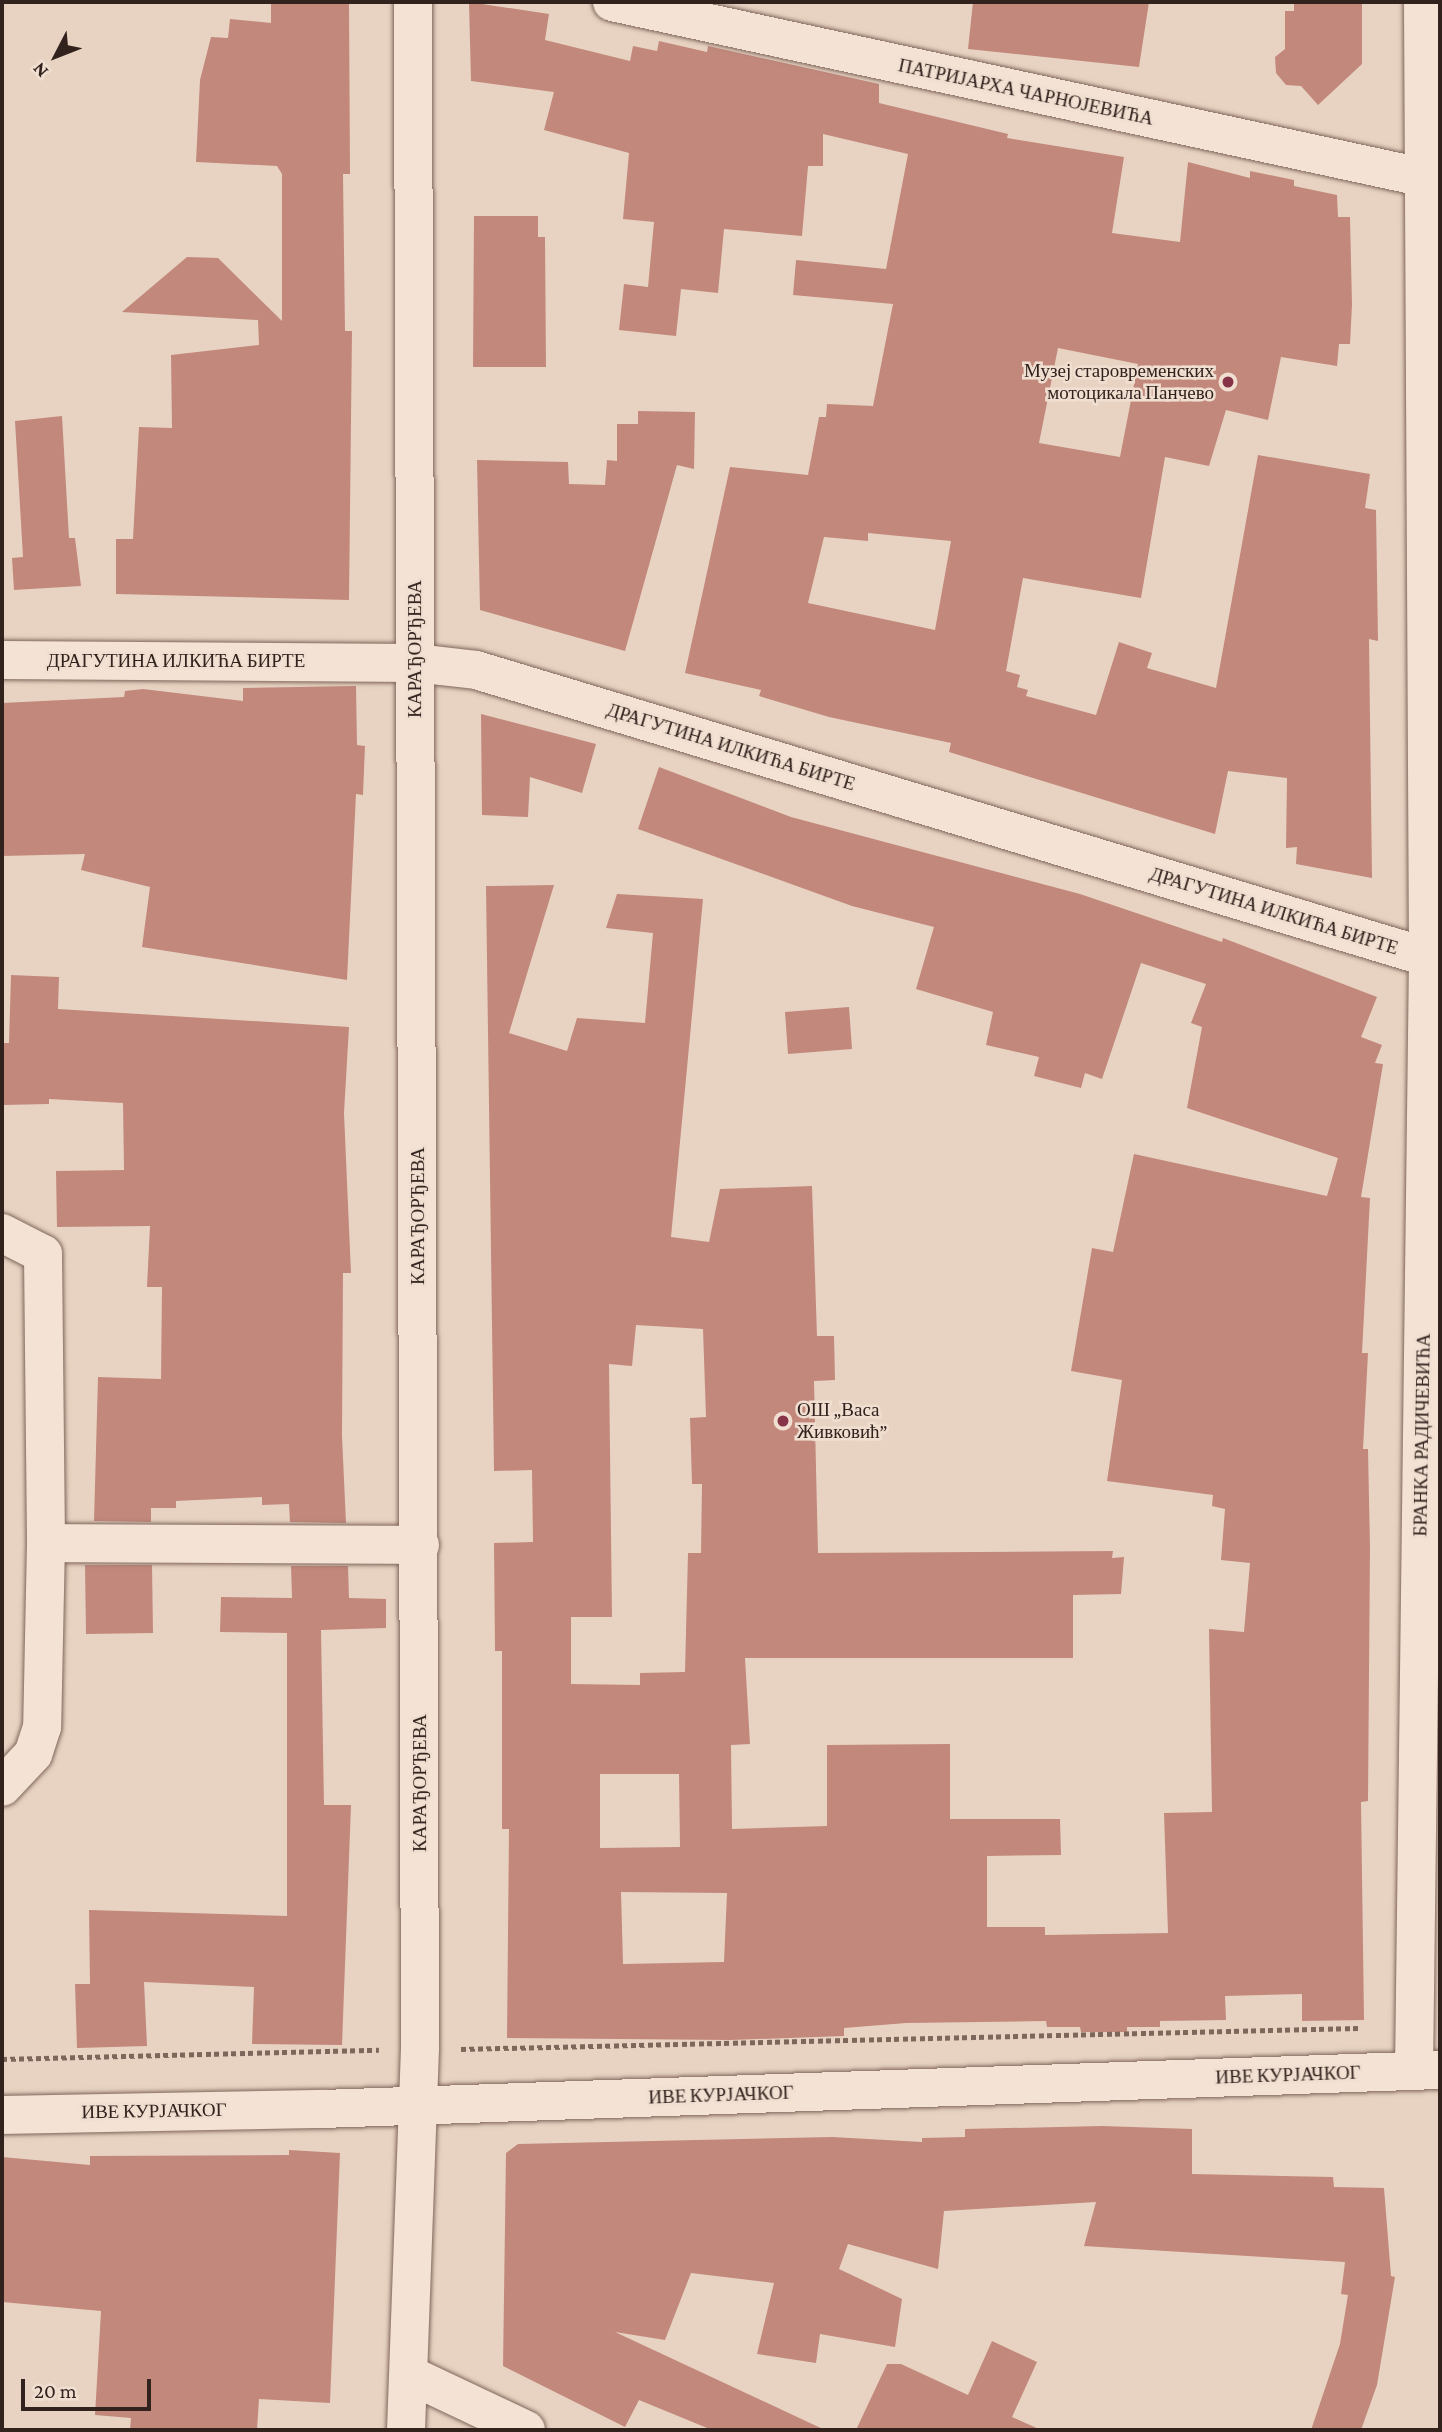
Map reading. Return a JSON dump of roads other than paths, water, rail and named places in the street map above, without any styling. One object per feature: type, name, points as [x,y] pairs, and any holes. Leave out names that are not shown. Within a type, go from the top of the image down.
[{"type":"street","name":"КАРАЂОРЂЕВА","points":[[406,2430],[412,2376],[420,2049],[413,2]]},
{"type":"street","name":"ПАТРИЈАРХА ЧАРНОЈЕВИЋА","points":[[612,2],[1433,180]]},
{"type":"street","name":"БРАНКА РАДИЧЕВИЋА","points":[[1423,2],[1433,180],[1434,960],[1414,2026],[1427,2070]]},
{"type":"street","name":"ДРАГУТИНА ИЛКИЋА БИРТЕ","points":[[2,660],[415,663],[476,670],[1434,960]]},
{"type":"street","points":[[2,1233],[43,1254],[46,1543],[42,1727],[33,1754],[2,1787]]},
{"type":"street","points":[[46,1543],[420,1545]]},
{"type":"street","name":"ИВЕ КУРЈАЧКОГ","points":[[2,2115],[419,2105],[1427,2070]]},
{"type":"street","points":[[412,2376],[526,2430]]},
{"type":"place","name":"Музеј старовременских мотоцикала Панчево","points":[[1228,382]]},
{"type":"place","name":"ОШ „Васа Живковић”","points":[[783,1421]]}]
